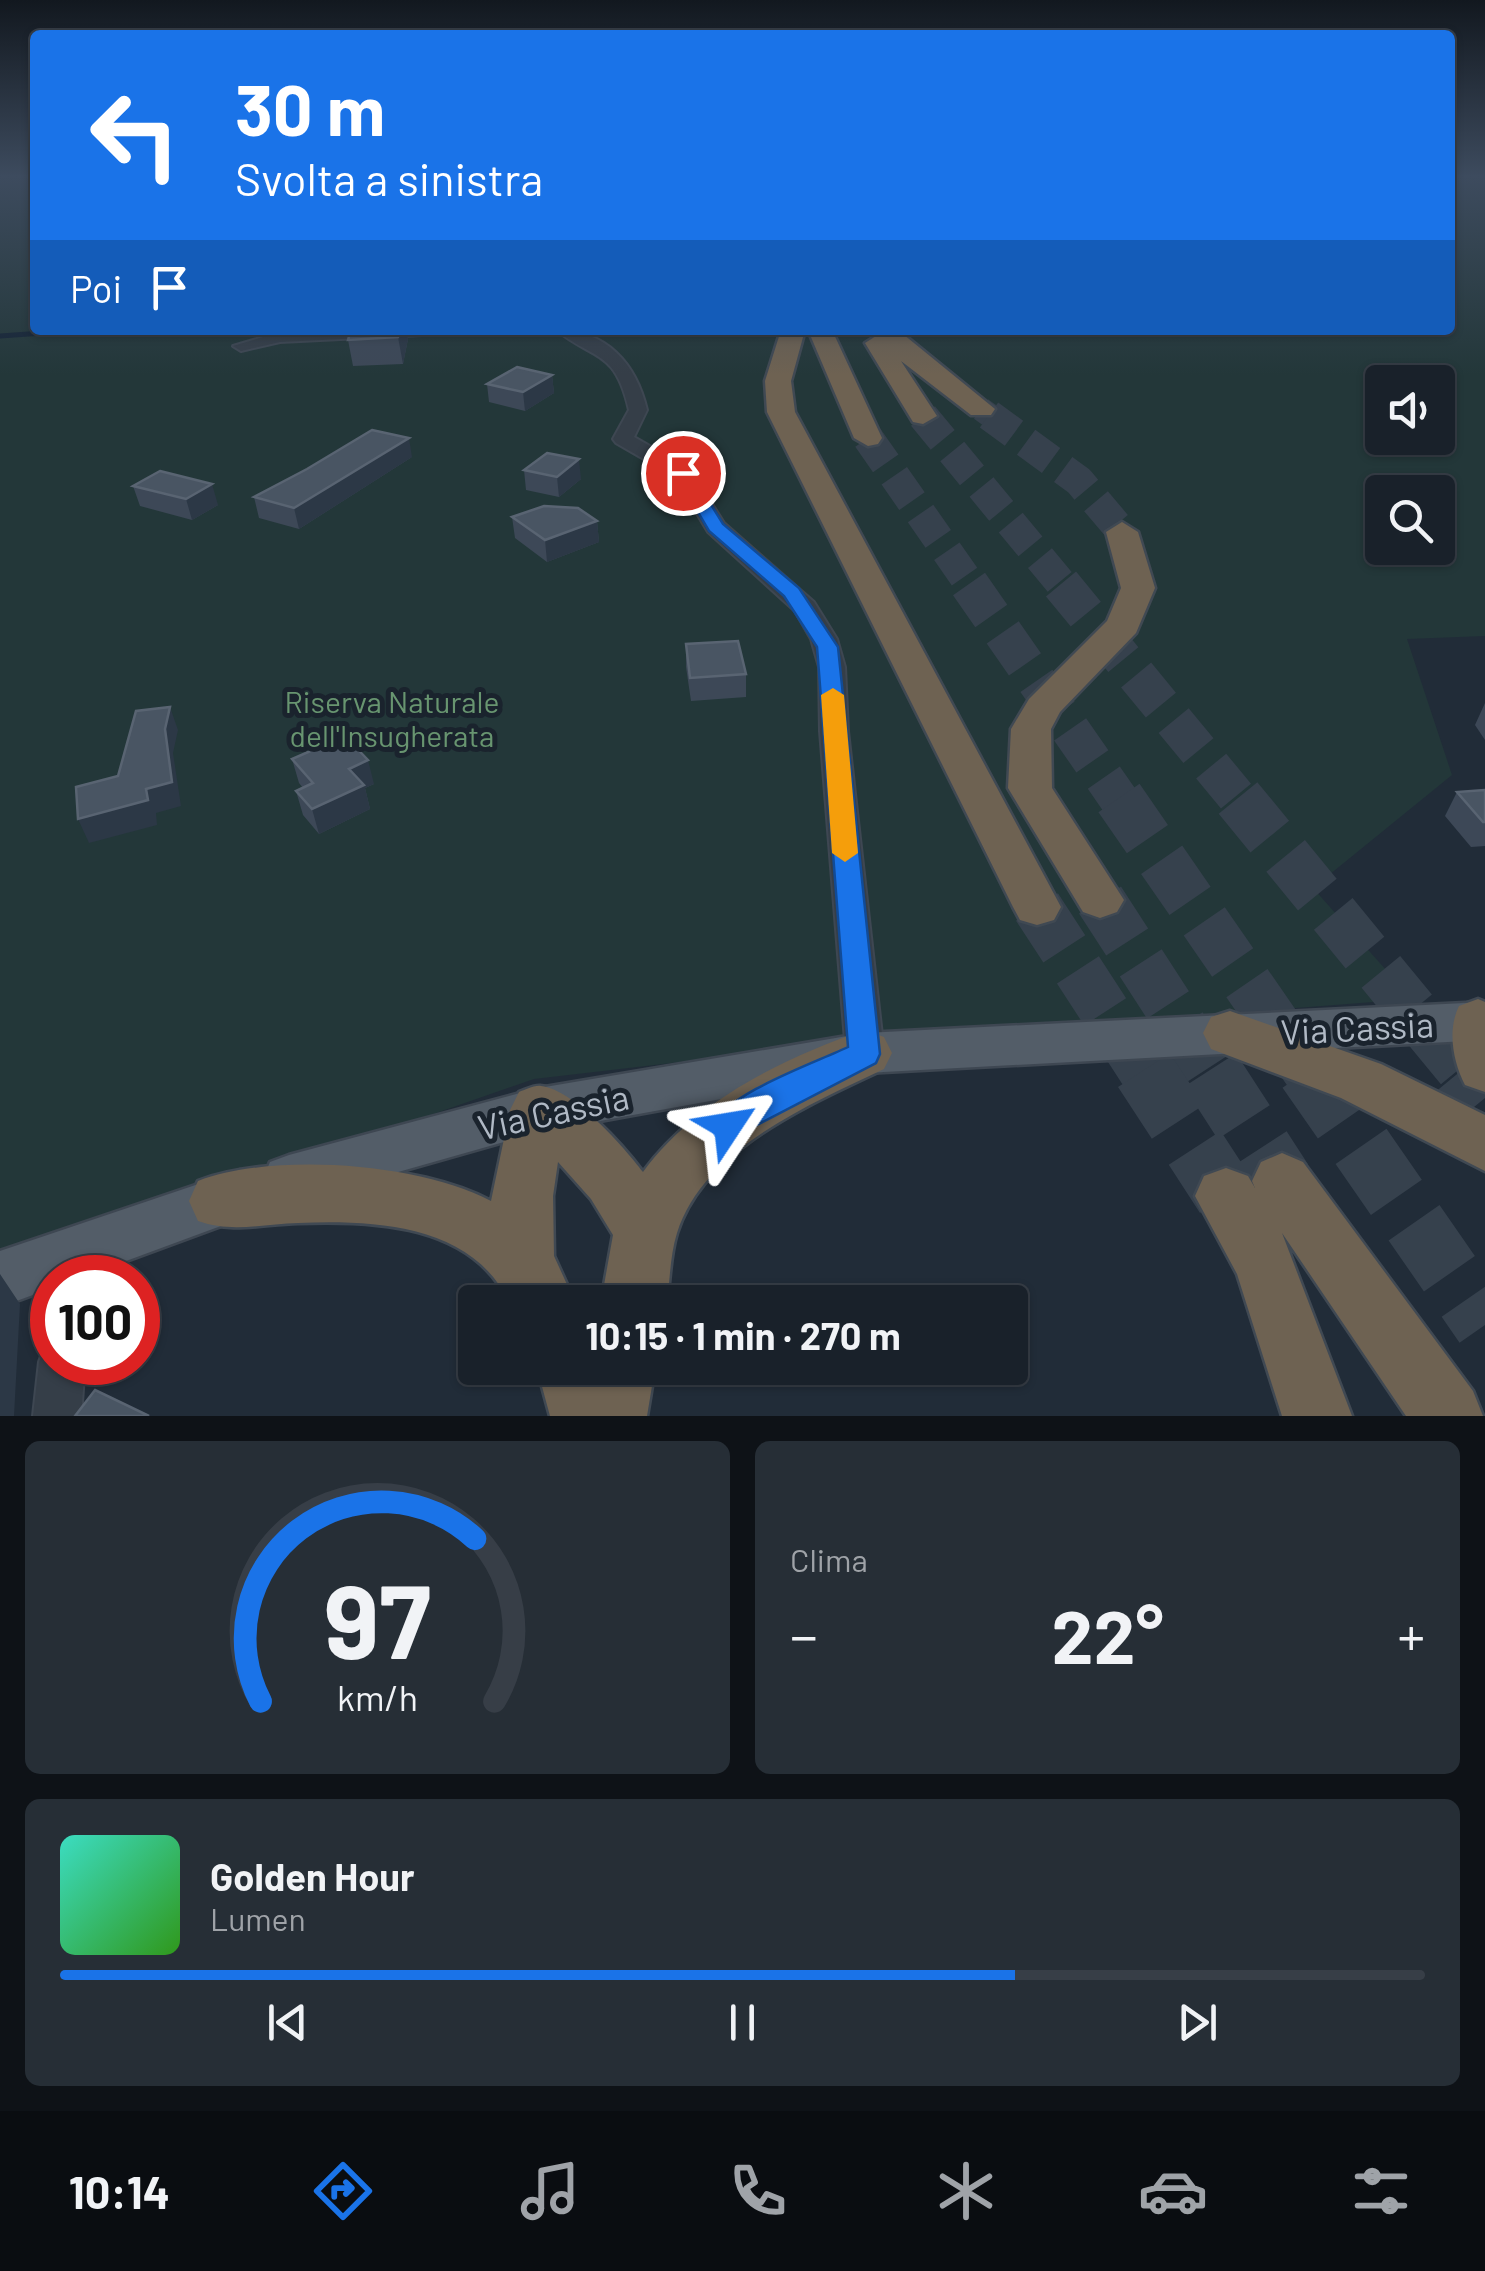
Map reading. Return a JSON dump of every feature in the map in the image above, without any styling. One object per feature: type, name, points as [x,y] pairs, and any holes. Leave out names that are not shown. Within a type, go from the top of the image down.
[{"type":"highway","points":[[791,335],[778,378],[776,399],[781,412],[1037,907]]},
{"type":"highway","points":[[822,335],[868,438]]},
{"type":"highway","points":[[874,335],[923,416]]},
{"type":"highway","points":[[889,335],[915,360],[981,409]]},
{"type":"highway","points":[[1100,900],[1030,788],[1031,729],[1043,707],[1123,626],[1138,588],[1122,532]]},
{"type":"highway","points":[[1230,1033],[1288,1050],[1404,1098],[1485,1145]]},
{"type":"highway","points":[[637,1285],[645,1234],[669,1187],[695,1155],[763,1103],[864,1054]]},
{"type":"highway","points":[[539,1110],[614,1176],[645,1234]]},
{"type":"highway","points":[[532,1282],[522,1196],[539,1110]]},
{"type":"highway","points":[[1316,1416],[1265,1263],[1254,1189],[1448,1416]]},
{"type":"highway","points":[[220,1201],[296,1194],[407,1202],[467,1221],[532,1282]]},
{"type":"highway","points":[[576,1385],[585,1416]]},
{"type":"highway","points":[[612,1416],[618,1385]]},
{"type":"main road","name":"Via Cassia","points":[[90,1255],[220,1201],[359,1157],[539,1110],[864,1054],[1230,1033],[1483,1034]]},
{"type":"main road","name":"Via Cassia","points":[[0,1279],[30,1273]]},
{"type":"street","points":[[241,346],[280,337],[321,335]]},
{"type":"street","points":[[578,335],[598,342],[624,366],[638,410],[623,439],[683,473],[716,527],[792,592],[824,639],[834,678],[834,731],[864,1054]]},
{"type":"street","points":[[57,1416],[60,1385]]},
{"type":"green space","name":"Riserva Naturale dell'Insugherata","points":[[0,243],[30,243],[30,335],[1455,335],[1455,243],[1485,243],[1485,636],[1407,639],[1452,775],[1313,888],[1412,999],[836,1044],[534,1079],[0,1265]]},
{"type":"building","points":[[350,335],[399,335],[398,337],[348,340]]},
{"type":"building","points":[[517,367],[552,375],[523,392],[487,384]]},
{"type":"building","points":[[372,430],[409,438],[294,508],[254,497],[307,469]]},
{"type":"building","points":[[547,453],[579,459],[557,477],[524,470]]},
{"type":"building","points":[[160,471],[212,484],[186,499],[133,486]]},
{"type":"building","points":[[544,506],[578,508],[597,521],[545,540],[512,517]]},
{"type":"building","points":[[738,641],[746,674],[690,678],[686,644]]},
{"type":"building","points":[[170,707],[165,729],[172,782],[146,789],[148,800],[78,819],[76,787],[118,776],[136,711]]},
{"type":"building","points":[[345,736],[368,760],[349,769],[364,785],[312,809],[296,791],[313,783],[292,759]]},
{"type":"building","points":[[1485,790],[1485,822],[1483,822],[1457,792]]},
{"type":"building","points":[[95,1390],[149,1416],[75,1416]]},
{"type":"waterway","points":[[0,336],[30,334]]},
{"type":"tunnel","points":[[981,409],[992,417]]},
{"type":"tunnel","points":[[989,415],[1079,481],[1122,532]]},
{"type":"tunnel","points":[[923,416],[1063,586]]},
{"type":"tunnel","points":[[868,438],[971,586]]},
{"type":"tunnel","points":[[969,584],[1120,801]]},
{"type":"tunnel","points":[[1061,584],[1240,801]]},
{"type":"tunnel","points":[[1119,798],[1309,1073]]},
{"type":"tunnel","points":[[1238,798],[1464,1073]]},
{"type":"tunnel","points":[[1100,900],[1212,1073]]},
{"type":"tunnel","points":[[1037,907],[1145,1073]]},
{"type":"tunnel","points":[[1144,1070],[1226,1196]]},
{"type":"tunnel","points":[[1210,1070],[1282,1181]]},
{"type":"tunnel","points":[[1308,1070],[1485,1325]]},
{"type":"tunnel","points":[[1462,1070],[1485,1098]]},
{"type":"slow traffic","points":[[833,695],[845,853]]},
{"type":"route","points":[[683,473],[716,527],[792,592],[828,647],[834,678],[832,712],[864,1054],[810,1078],[728,1126]]}]
